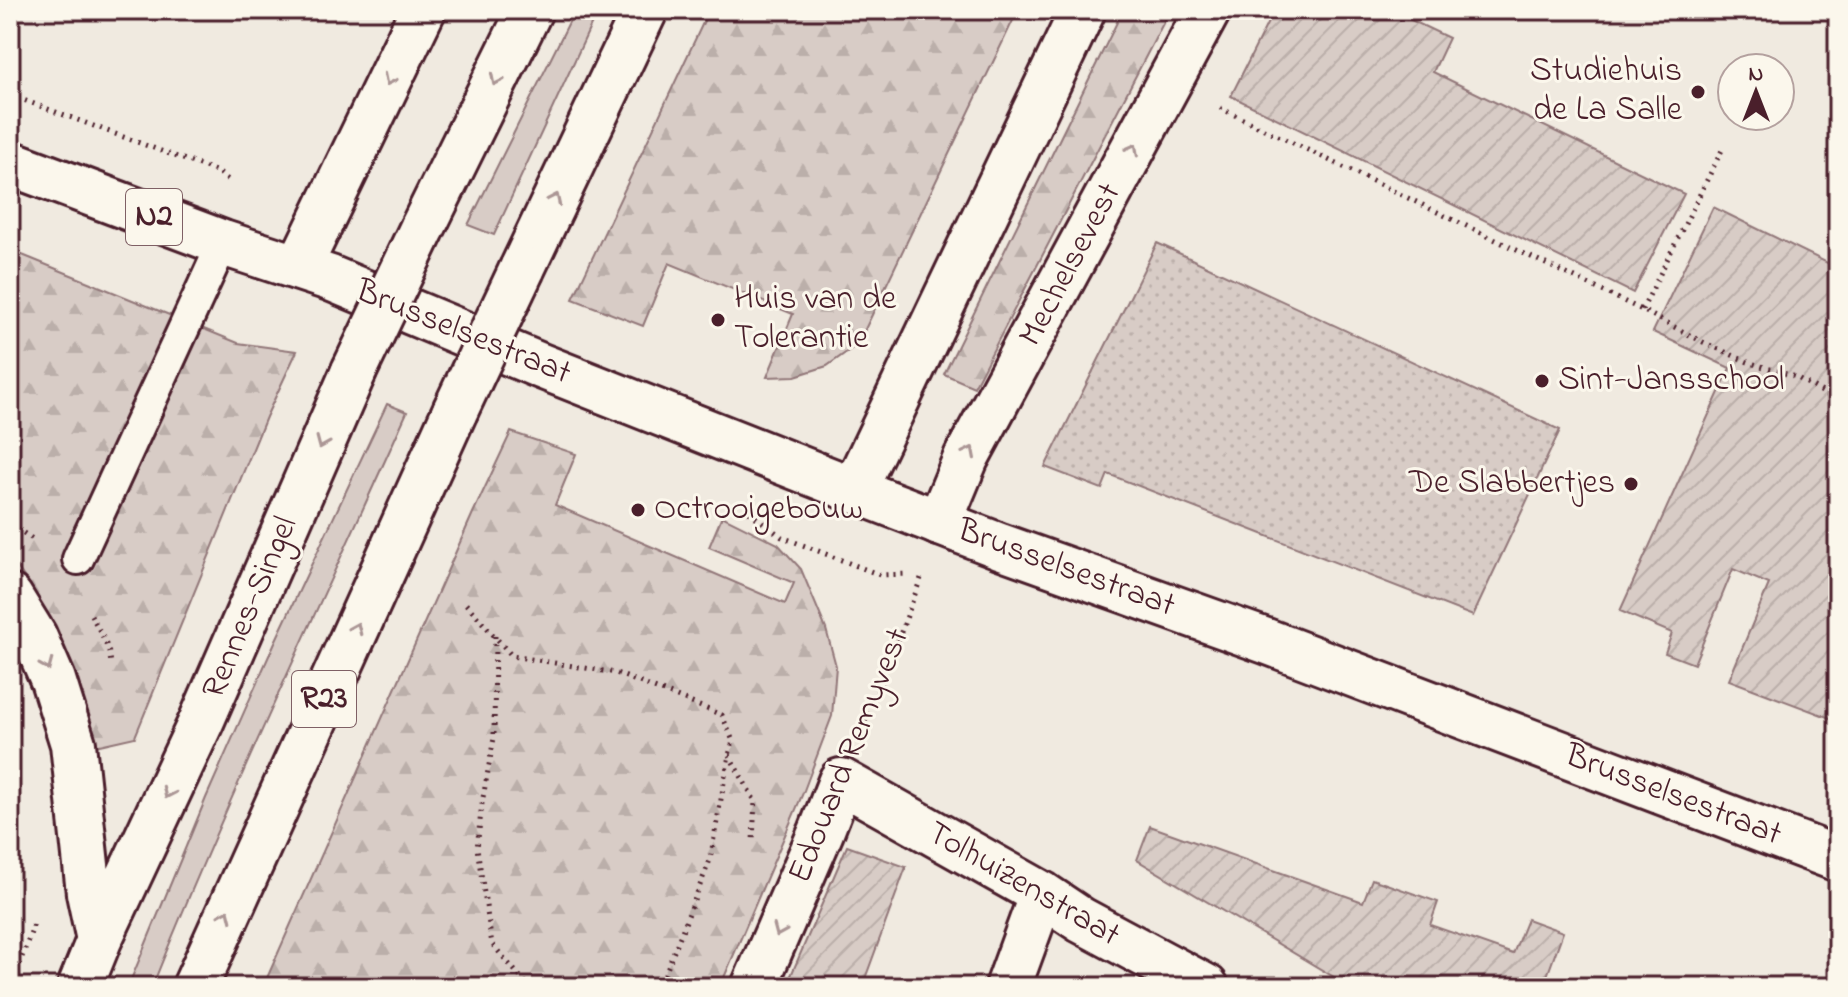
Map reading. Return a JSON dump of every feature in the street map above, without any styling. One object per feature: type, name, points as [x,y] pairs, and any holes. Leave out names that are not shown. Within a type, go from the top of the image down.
[{"type":"main road","points":[[299,267],[423,10]]},
{"type":"main road","name":"Rennes-Singel","points":[[80,987],[201,722],[354,371],[530,10]]},
{"type":"main road","name":"R23","points":[[195,987],[455,411],[645,10]]},
{"type":"main road","points":[[854,490],[1083,10]]},
{"type":"main road","name":"Mechelsevest","points":[[939,523],[966,458],[1208,10]]},
{"type":"main road","name":"N2","points":[[10,163],[223,243],[299,267]]},
{"type":"main road","name":"Brusselsestraat","points":[[299,267],[939,523],[1266,641],[1838,859]]},
{"type":"main road","points":[[10,597],[34,636],[53,680],[73,744],[89,893],[99,940]]},
{"type":"main road","name":"Tolhuizenstraat","points":[[841,781],[1042,894],[1081,920],[1206,987]]},
{"type":"main road","name":"Edouard Remyvest","points":[[754,987],[841,781]]},
{"type":"main road","points":[[1008,987],[1042,894]]},
{"type":"lane","points":[[78,559],[223,243]]},
{"type":"path","points":[[10,95],[218,172]]},
{"type":"path","points":[[1216,105],[1726,352],[1796,377],[1838,401]]},
{"type":"path","points":[[1642,310],[1722,150]]},
{"type":"path","name":"Edouard Remyvest","points":[[841,781],[890,662],[939,523]]},
{"type":"path","points":[[466,604],[512,656],[616,673],[722,715],[733,741],[710,860],[660,987]]},
{"type":"path","points":[[495,636],[494,738],[477,848],[492,944],[529,987]]},
{"type":"path","points":[[729,755],[755,801],[752,848]]},
{"type":"path","points":[[11,987],[33,927]]},
{"type":"green space","points":[[575,10],[598,10],[494,235],[468,225]]},
{"type":"green space","points":[[709,10],[1018,10],[858,344],[827,366],[795,376],[767,377],[793,314],[669,263],[643,326],[573,299]]},
{"type":"green space","points":[[1123,10],[1170,10],[974,387],[944,374]]},
{"type":"green space","points":[[1274,10],[1390,10],[1449,38],[1433,72],[1684,194],[1633,293],[1231,96]]},
{"type":"green space","points":[[1713,207],[1838,268],[1838,721],[1729,680],[1769,584],[1733,569],[1694,664],[1665,653],[1672,633],[1620,611],[1730,368],[1653,332]]},
{"type":"green space","points":[[1157,243],[1560,430],[1473,616],[1108,474],[1102,489],[1045,467]]},
{"type":"green space","points":[[10,250],[238,343],[297,351],[266,417],[135,737],[95,746],[71,662],[36,594],[10,557]]},
{"type":"green space","points":[[387,404],[407,412],[244,770],[152,987],[128,987],[275,642]]},
{"type":"green space","points":[[511,432],[576,454],[555,505],[785,604],[794,583],[709,547],[722,516],[778,544],[801,569],[826,629],[836,666],[832,716],[803,793],[720,987],[263,987],[473,513]]},
{"type":"green space","points":[[1150,826],[1363,902],[1372,879],[1438,902],[1430,925],[1513,954],[1527,919],[1563,932],[1543,987],[1356,987],[1344,983],[1137,860]]},
{"type":"green space","points":[[847,846],[906,867],[862,987],[786,987]]},
{"type":"place","name":"Studiehuis de La Salle","points":[[1698,92]]},
{"type":"place","name":"Huis van de Tolerantie","points":[[718,320]]},
{"type":"place","name":"Sint-Jansschool","points":[[1542,381]]},
{"type":"place","name":"De Slabbertjes","points":[[1631,484]]},
{"type":"place","name":"Octrooigebouw","points":[[638,510]]}]
